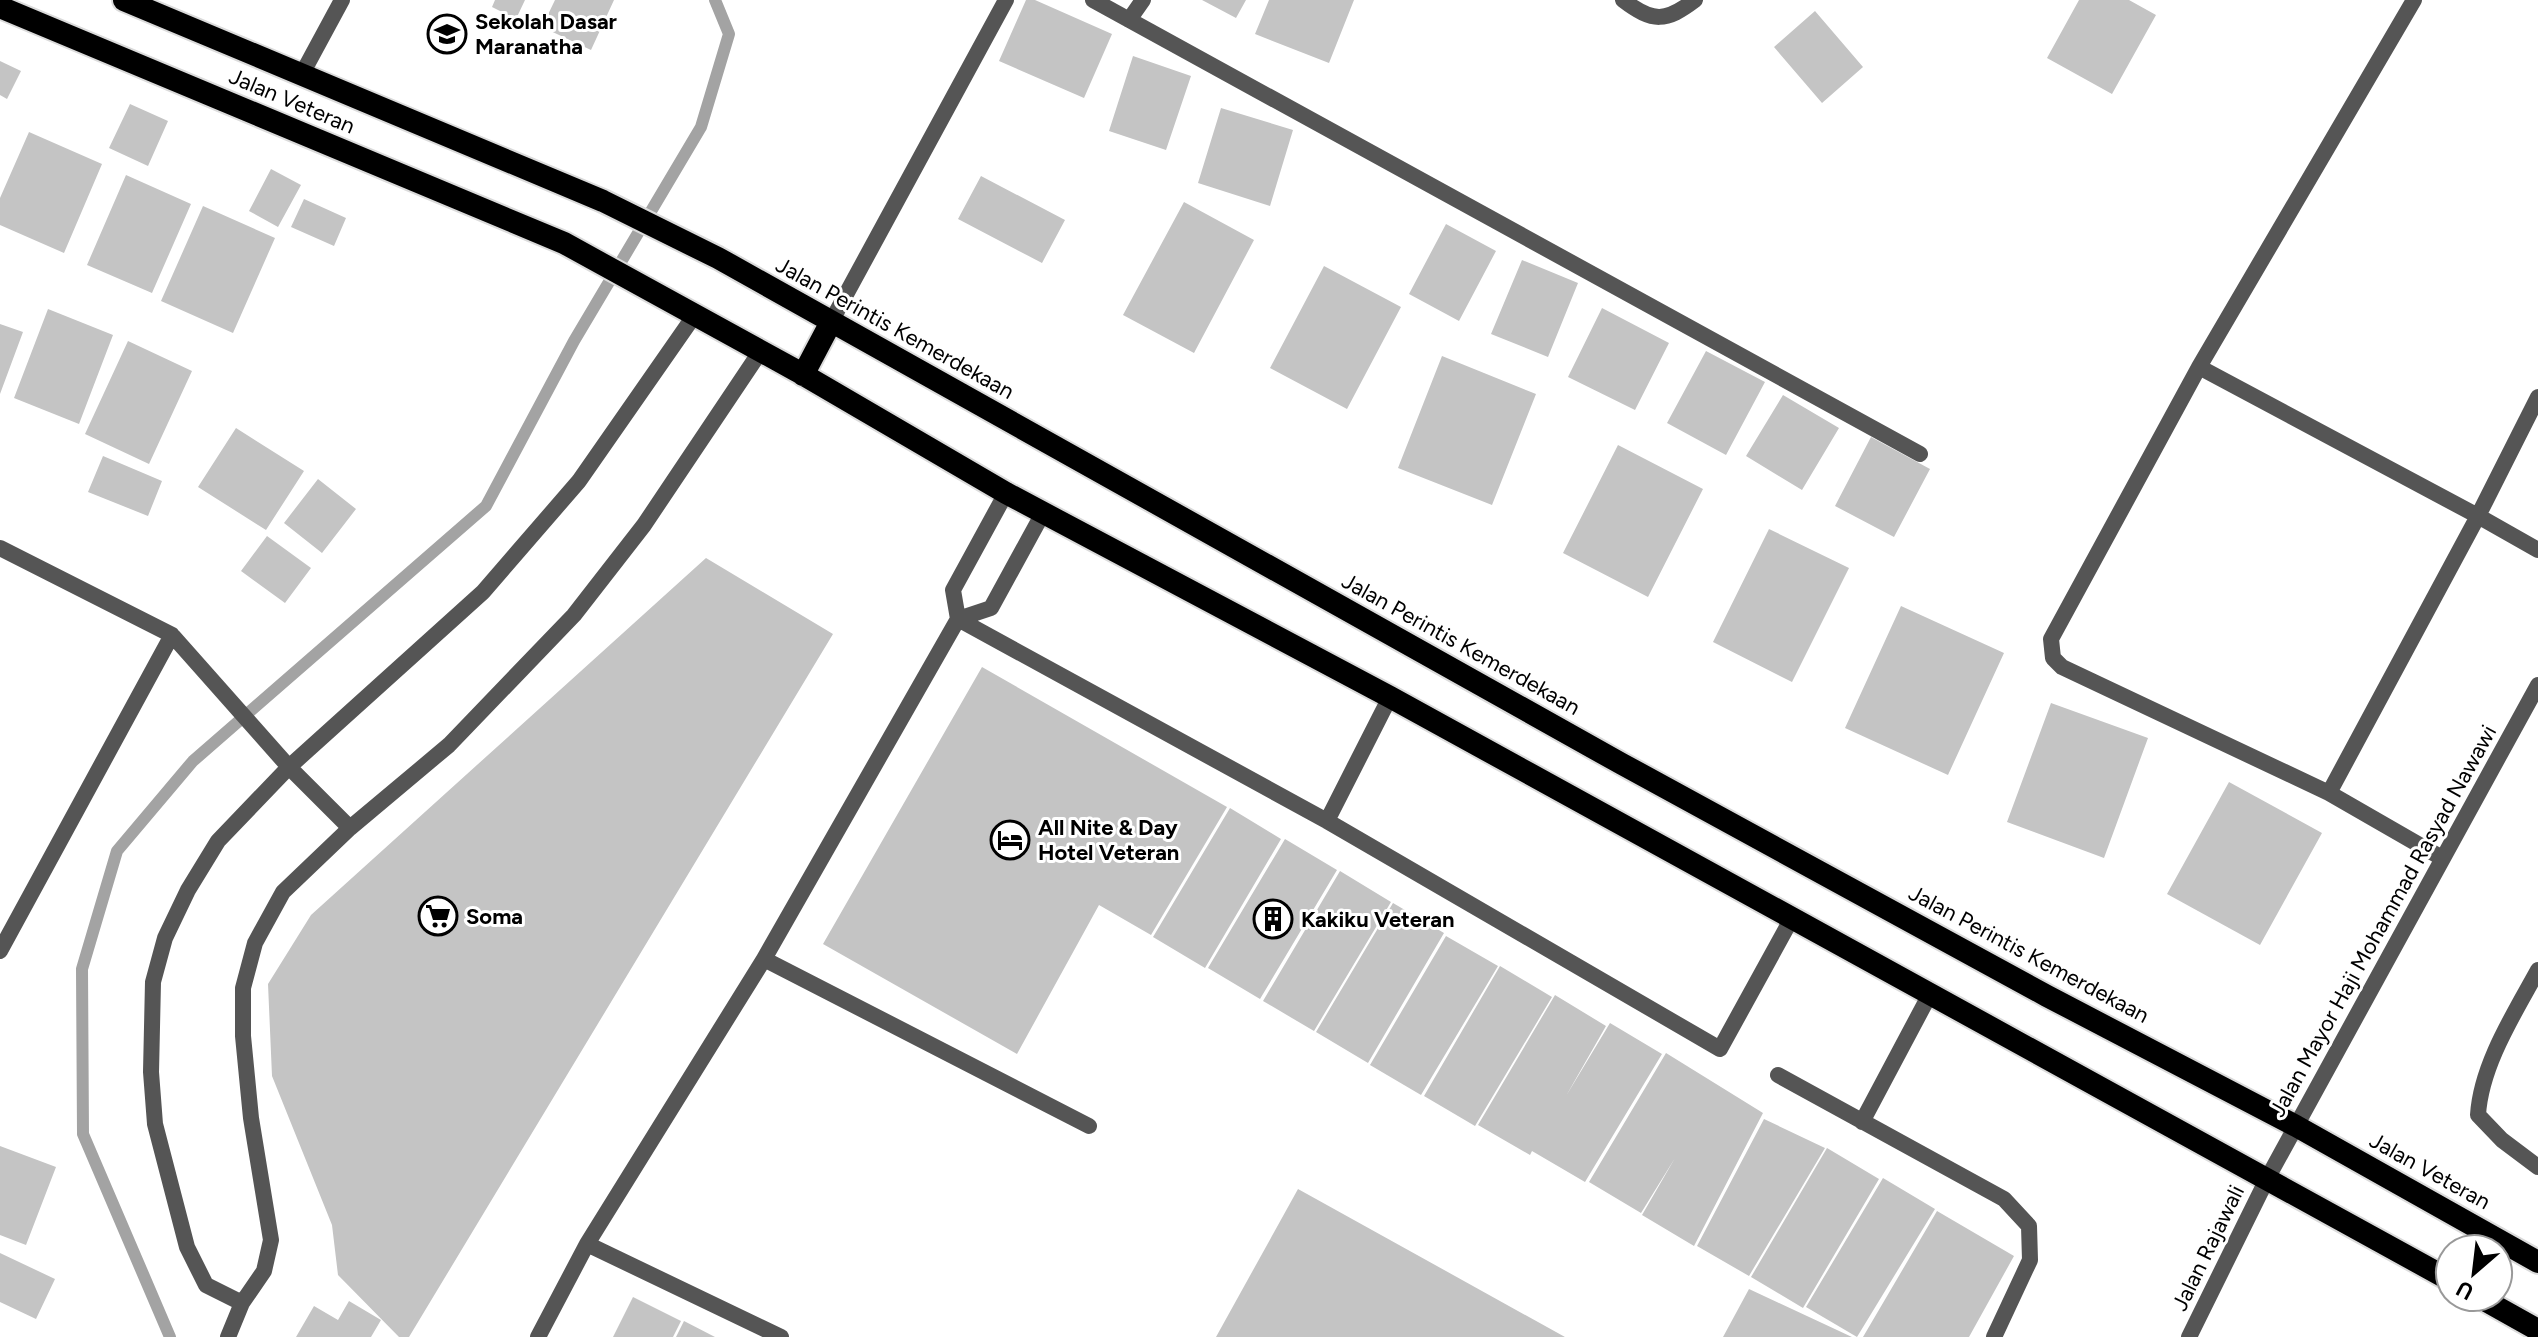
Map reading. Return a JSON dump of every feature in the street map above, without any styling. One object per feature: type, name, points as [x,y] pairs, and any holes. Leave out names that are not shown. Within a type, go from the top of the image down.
[{"type":"highway","name":"Jalan Veteran","points":[[124,0],[603,201]]},
{"type":"highway","name":"Jalan Veteran","points":[[0,7],[564,243],[803,375],[1006,493],[1390,697],[2269,1180]]},
{"type":"highway","name":"Jalan Perintis Kemerdekaan","points":[[603,201],[718,258],[1622,764],[2047,996],[2296,1126]]},
{"type":"highway","points":[[803,375],[831,322]]},
{"type":"highway","name":"Jalan Veteran","points":[[2296,1126],[2538,1262]]},
{"type":"highway","points":[[2269,1180],[2434,1271]]},
{"type":"highway","points":[[2508,1313],[2538,1330]]},
{"type":"street","points":[[302,74],[342,0]]},
{"type":"street","points":[[831,322],[1006,0]]},
{"type":"street","points":[[1093,0],[1920,454]]},
{"type":"street","points":[[1129,20],[1143,0]]},
{"type":"street","points":[[1623,0],[1644,15],[1662,19],[1679,12],[1695,0]]},
{"type":"street","points":[[2414,0],[2199,367],[2051,639],[2053,658],[2062,667],[2329,793],[2442,858]]},
{"type":"street","points":[[242,1303],[206,1285],[187,1247],[155,1124],[151,1072],[153,982],[165,938],[188,890],[218,841],[289,767],[483,592],[579,481],[690,313]]},
{"type":"street","points":[[228,1337],[242,1303],[264,1271],[271,1240],[251,1118],[243,1036],[243,988],[255,943],[283,892],[350,828],[449,745],[574,615],[644,525],[760,352]]},
{"type":"street","points":[[2199,367],[2538,550]]},
{"type":"street","points":[[2329,793],[2478,516],[2538,397]]},
{"type":"street","points":[[538,1337],[587,1244],[764,959],[958,619],[953,590],[1006,493]]},
{"type":"street","points":[[958,619],[991,608],[1043,513]]},
{"type":"street","points":[[0,548],[172,635],[289,767],[350,828]]},
{"type":"street","points":[[958,619],[1327,821],[1720,1049],[1792,918]]},
{"type":"street","points":[[0,951],[172,635]]},
{"type":"street","name":"Jalan Mayor Haji Mohammad Rasyad Nawawi","points":[[2269,1180],[2538,685]]},
{"type":"street","points":[[1327,821],[1390,697]]},
{"type":"street","points":[[764,959],[1089,1126]]},
{"type":"street","points":[[2538,970],[2514,1013],[2479,1091],[2478,1115],[2502,1140],[2538,1167]]},
{"type":"street","points":[[1862,1122],[1930,994]]},
{"type":"street","points":[[1778,1075],[2004,1199],[2029,1226],[2030,1260],[1994,1337]]},
{"type":"street","name":"Jalan Rajawali","points":[[2189,1337],[2269,1180]]},
{"type":"street","points":[[587,1244],[781,1337]]},
{"type":"building","points":[[495,0],[525,0],[516,19],[492,7]]},
{"type":"building","points":[[555,0],[614,0],[591,50],[542,27]]},
{"type":"building","points":[[1026,0],[1035,0],[1112,34],[1084,98],[999,61]]},
{"type":"building","points":[[1202,0],[1246,0],[1236,18]]},
{"type":"building","points":[[1269,0],[1354,0],[1329,63],[1255,34]]},
{"type":"building","points":[[2079,0],[2129,0],[2156,15],[2112,94],[2047,58]]},
{"type":"building","points":[[1815,11],[1863,67],[1822,103],[1774,47]]},
{"type":"building","points":[[1133,56],[1191,76],[1166,150],[1109,131]]},
{"type":"building","points":[[0,61],[21,71],[7,99],[0,95]]},
{"type":"building","points":[[130,104],[168,121],[148,166],[109,148]]},
{"type":"building","points":[[1221,108],[1293,130],[1270,206],[1198,183]]},
{"type":"building","points":[[29,132],[102,164],[64,253],[0,225],[0,198]]},
{"type":"building","points":[[271,169],[301,185],[278,227],[249,211]]},
{"type":"building","points":[[126,175],[191,204],[152,293],[87,265]]},
{"type":"building","points":[[981,176],[1065,220],[1042,263],[958,219]]},
{"type":"building","points":[[304,199],[346,218],[334,246],[291,227]]},
{"type":"building","points":[[1184,202],[1254,240],[1194,353],[1123,315]]},
{"type":"building","points":[[203,206],[275,238],[233,333],[161,301]]},
{"type":"building","points":[[1446,224],[1496,251],[1459,321],[1409,294]]},
{"type":"building","points":[[1522,260],[1578,283],[1548,357],[1491,334]]},
{"type":"building","points":[[1324,266],[1401,307],[1347,409],[1270,368]]},
{"type":"building","points":[[1602,308],[1669,343],[1635,410],[1568,377]]},
{"type":"building","points":[[48,309],[113,335],[79,424],[14,398]]},
{"type":"building","points":[[0,324],[23,332],[0,394]]},
{"type":"building","points":[[128,341],[192,371],[149,464],[85,434]]},
{"type":"building","points":[[1706,351],[1765,382],[1726,455],[1667,423]]},
{"type":"building","points":[[1442,356],[1536,394],[1492,505],[1398,468]]},
{"type":"building","points":[[1783,395],[1839,428],[1802,490],[1746,456]]},
{"type":"building","points":[[236,428],[304,471],[266,530],[198,487]]},
{"type":"building","points":[[1871,437],[1930,469],[1894,537],[1835,506]]},
{"type":"building","points":[[1618,445],[1703,489],[1648,597],[1563,553]]},
{"type":"building","points":[[103,456],[162,481],[148,516],[88,492]]},
{"type":"building","points":[[318,479],[356,509],[322,553],[284,523]]},
{"type":"building","points":[[1769,529],[1849,568],[1792,682],[1713,642]]},
{"type":"building","points":[[267,536],[311,568],[285,603],[241,571]]},
{"type":"building","points":[[706,558],[833,634],[409,1337],[399,1337],[338,1275],[332,1225],[272,1076],[268,984],[311,915]]},
{"type":"building","points":[[1901,606],[2004,653],[1948,775],[1845,728]]},
{"type":"building","name":"All Nite & Day Hotel Veteran","points":[[982,667],[1227,807],[1151,935],[1099,905],[1017,1054],[823,944]]},
{"type":"building","points":[[2051,703],[2148,738],[2104,858],[2007,822]]},
{"type":"building","points":[[2229,782],[2322,833],[2260,945],[2167,894]]},
{"type":"building","points":[[1230,808],[1281,839],[1205,968],[1153,937]]},
{"type":"building","name":"Kakiku Veteran","points":[[1285,839],[1337,870],[1260,999],[1208,968]]},
{"type":"building","points":[[1340,871],[1391,902],[1314,1031],[1263,1001]]},
{"type":"building","points":[[1393,903],[1444,933],[1368,1063],[1316,1032]]},
{"type":"building","points":[[1446,936],[1498,966],[1421,1095],[1370,1065]]},
{"type":"building","points":[[1500,966],[1552,997],[1475,1126],[1424,1096]]},
{"type":"building","points":[[1555,995],[1606,1026],[1566,1096],[1610,1023],[1662,1054],[1585,1182],[1532,1151],[1530,1155],[1478,1125]]},
{"type":"building","points":[[1666,1053],[1763,1113],[1694,1246],[1642,1215],[1675,1158],[1641,1213],[1589,1182]]},
{"type":"building","points":[[1764,1119],[1825,1148],[1749,1276],[1697,1246]]},
{"type":"building","points":[[0,1146],[56,1167],[26,1245],[0,1235]]},
{"type":"building","points":[[1827,1148],[1879,1179],[1803,1308],[1751,1277]]},
{"type":"building","points":[[1883,1178],[1935,1209],[1857,1337],[1806,1307]]},
{"type":"building","points":[[1298,1189],[1565,1337],[1216,1337]]},
{"type":"building","points":[[1937,1211],[2014,1256],[1969,1337],[1863,1337]]},
{"type":"building","points":[[0,1253],[55,1279],[36,1319],[0,1302]]},
{"type":"building","points":[[1749,1289],[1852,1337],[1723,1337]]},
{"type":"building","points":[[633,1297],[681,1321],[673,1337],[613,1337]]},
{"type":"building","points":[[349,1301],[381,1320],[371,1337],[296,1337],[314,1306],[338,1320]]},
{"type":"building","points":[[684,1321],[715,1337],[676,1337]]},
{"type":"waterway","points":[[170,1337],[83,1134],[82,969],[117,851],[193,761],[486,506],[574,341],[701,127],[729,34],[715,0]]},
{"type":"place","name":"Sekolah Dasar Maranatha","points":[[447,34]]},
{"type":"place","name":"All Nite & Day Hotel Veteran","points":[[1010,840]]},
{"type":"place","name":"Soma","points":[[438,916]]},
{"type":"place","name":"Kakiku Veteran","points":[[1273,919]]}]
